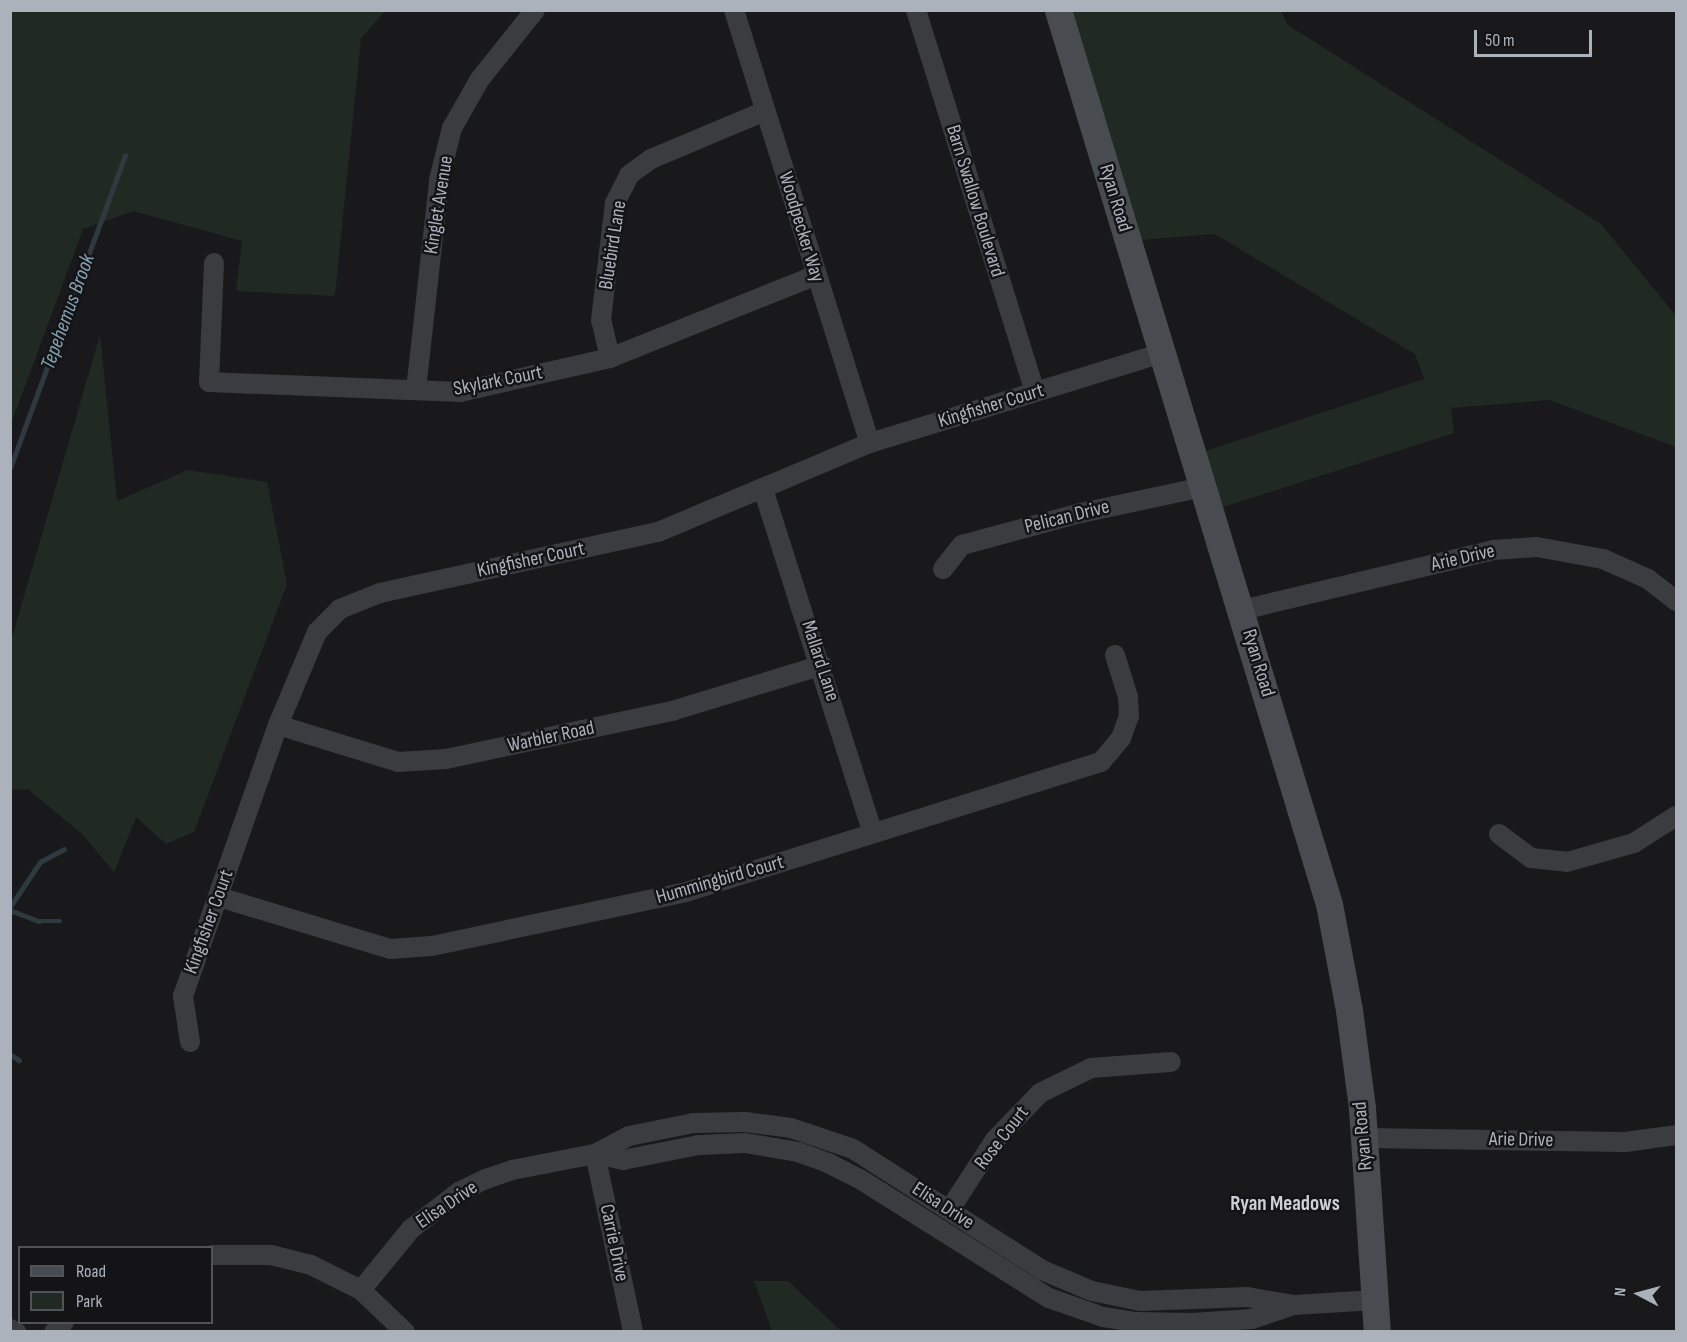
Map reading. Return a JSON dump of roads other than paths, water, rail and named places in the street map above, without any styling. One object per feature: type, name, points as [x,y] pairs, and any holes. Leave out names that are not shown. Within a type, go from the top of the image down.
[{"type":"street","name":"Kinglet Avenue","points":[[416,390],[439,180],[452,128],[480,79],[535,10]]},
{"type":"street","name":"Woodpecker Way","points":[[734,10],[870,443]]},
{"type":"street","name":"Barn Swallow Boulevard","points":[[916,10],[1035,392]]},
{"type":"street","name":"Ryan Road","points":[[1058,10],[1242,610],[1329,904],[1349,1010],[1365,1138],[1377,1332]]},
{"type":"street","name":"Bluebird Lane","points":[[610,358],[601,320],[615,203],[629,175],[651,159],[765,111]]},
{"type":"street","name":"Skylark Court","points":[[214,262],[209,382],[460,392],[610,358],[816,275]]},
{"type":"street","name":"Kingfisher Court","points":[[190,1042],[183,996],[278,725],[317,632],[340,609],[381,592],[658,532],[870,443],[1162,353]]},
{"type":"street","name":"Pelican Drive","points":[[943,569],[962,545],[1081,513],[1203,487]]},
{"type":"street","name":"Mallard Lane","points":[[764,489],[822,665],[873,833]]},
{"type":"street","name":"Arie Drive","points":[[1242,610],[1493,550],[1537,547],[1603,559],[1647,579],[1677,601]]},
{"type":"street","name":"Hummingbird Court","points":[[219,897],[390,949],[432,946],[686,892],[1101,762],[1121,738],[1129,716],[1128,697],[1115,655]]},
{"type":"street","name":"Warbler Road","points":[[278,725],[398,762],[446,759],[672,711],[822,665]]},
{"type":"street","points":[[1499,834],[1531,858],[1567,862],[1634,843],[1677,816]]},
{"type":"street","name":"Rose Court","points":[[950,1209],[995,1140],[1040,1094],[1091,1068],[1171,1062]]},
{"type":"street","points":[[745,1122],[745,1143]]},
{"type":"street","name":"Elisa Drive","points":[[361,1290],[411,1229],[459,1192],[513,1170],[595,1154],[629,1136],[694,1123],[745,1122],[791,1128],[853,1149],[1053,1276],[1122,1299],[1162,1302],[1247,1297],[1294,1305],[1375,1300]]},
{"type":"street","name":"Arie Drive","points":[[1365,1138],[1625,1142],[1677,1135]]},
{"type":"street","name":"Elisa Drive","points":[[595,1154],[623,1160],[699,1144],[745,1143],[798,1152],[843,1170],[1044,1295],[1103,1317],[1161,1324],[1252,1318],[1294,1305]]},
{"type":"street","points":[[843,1170],[853,1149]]},
{"type":"street","name":"Carrie Drive","points":[[595,1154],[633,1332]]},
{"type":"street","points":[[213,1255],[249,1253],[287,1258],[332,1273],[361,1290],[405,1332]]},
{"type":"street","points":[[1044,1295],[1053,1276]]},
{"type":"street","points":[[1161,1324],[1162,1302]]},
{"type":"street","points":[[10,1329],[16,1332]]},
{"type":"waterway","name":"Tepehemus Brook","points":[[10,468],[125,155]]},
{"type":"waterway","points":[[10,907],[40,862],[64,849]]},
{"type":"waterway","points":[[10,910],[39,921],[60,921]]},
{"type":"waterway","points":[[10,1054],[19,1060]]},
{"type":"district","name":"Ryan Meadows","points":[[1285,1204]]}]
